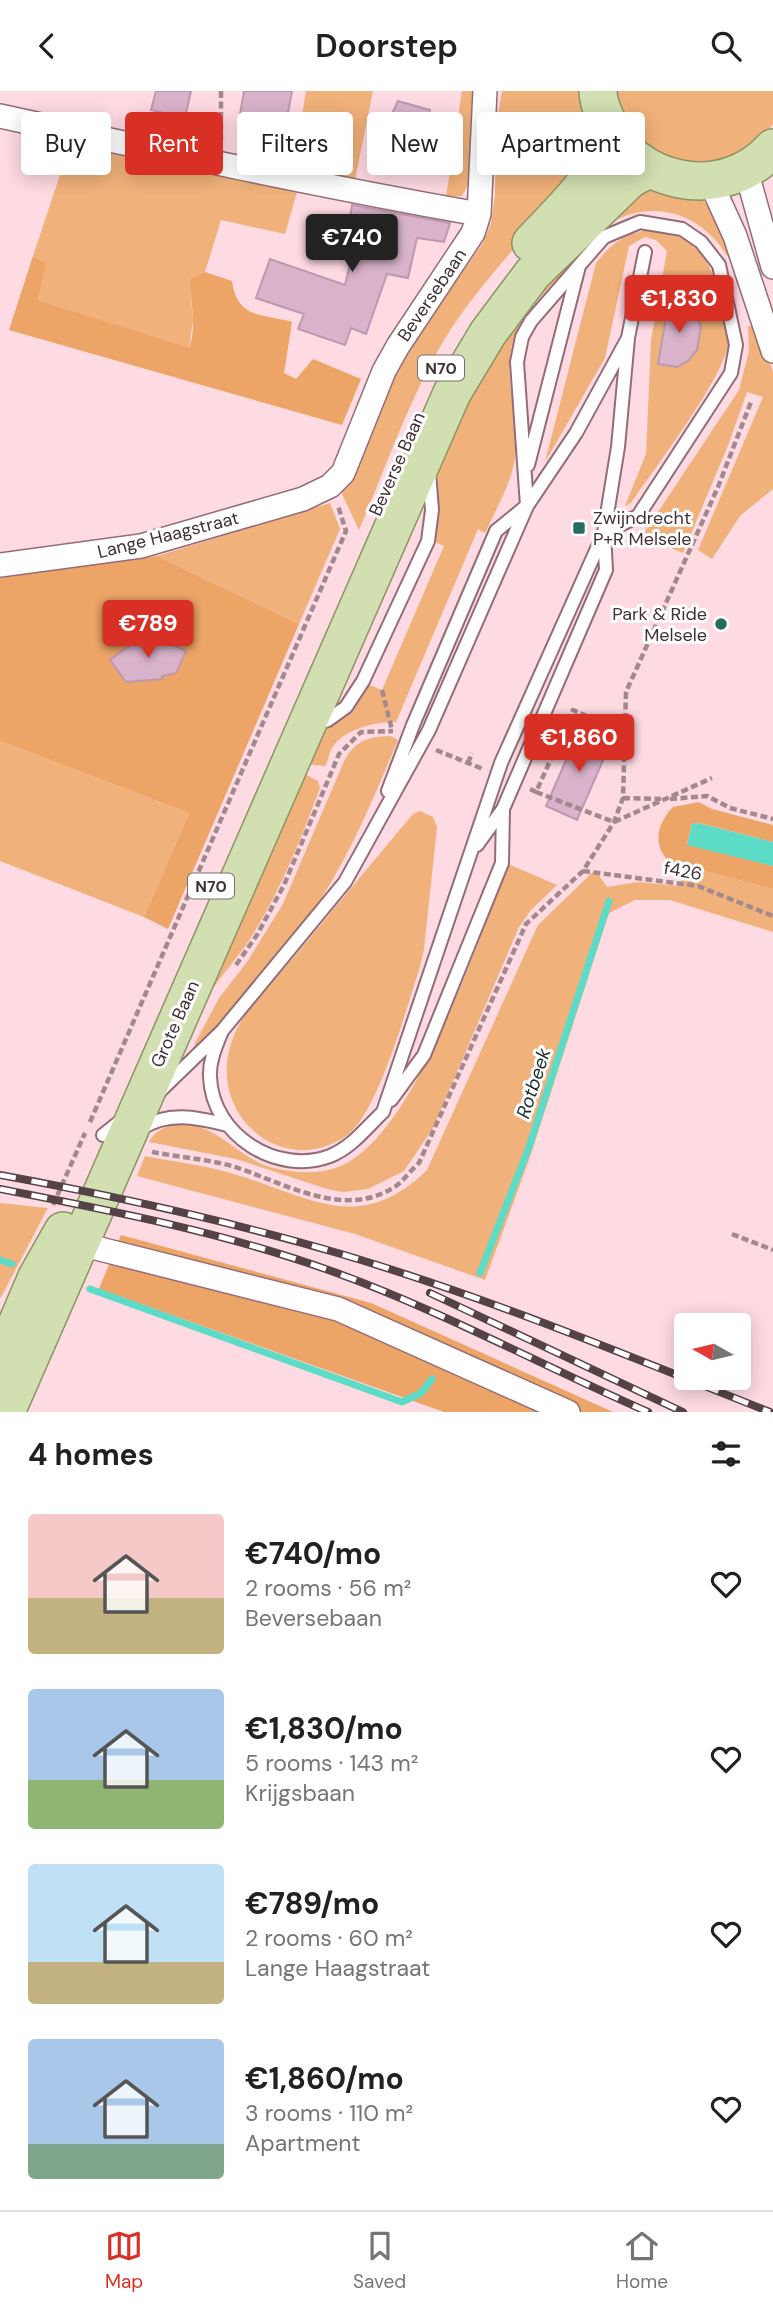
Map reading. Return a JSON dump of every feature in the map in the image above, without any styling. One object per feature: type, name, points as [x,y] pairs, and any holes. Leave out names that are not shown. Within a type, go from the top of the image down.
[{"type":"main road","points":[[598,91],[603,112]]},
{"type":"main road","points":[[645,166],[678,180],[710,181],[760,159]]},
{"type":"main road","name":"Beverse Baan","points":[[333,637],[452,393],[488,334],[533,273],[630,179],[649,169]]},
{"type":"main road","name":"Beverse Baan","points":[[333,637],[425,402],[459,333],[500,278],[592,175]]},
{"type":"main road","name":"Grote Baan","points":[[0,1363],[37,1277],[122,1127],[305,727],[333,637]]},
{"type":"main road","name":"Grote Baan","points":[[6,1412],[122,1127],[333,637]]},
{"type":"street","name":"Beversebaan","points":[[330,485],[342,473],[384,371],[398,346],[473,233],[479,214],[485,91]]},
{"type":"street","points":[[0,116],[125,142]]},
{"type":"street","points":[[760,159],[773,267]]},
{"type":"street","points":[[223,163],[330,188],[479,214]]},
{"type":"street","points":[[710,181],[735,236],[772,345]]},
{"type":"street","name":"Lange Haagstraat","points":[[0,565],[141,545],[303,499],[330,485]]},
{"type":"street","points":[[96,1248],[338,1309],[568,1412]]},
{"type":"lane","points":[[383,1112],[497,775],[604,533],[638,516],[719,396],[731,373],[736,345],[719,265],[701,242],[681,229],[640,222],[604,237],[531,321],[519,349],[527,506]]},
{"type":"lane","points":[[470,853],[503,810],[606,570],[604,533],[618,447],[628,338],[645,252]]},
{"type":"lane","points":[[525,477],[580,262]]},
{"type":"lane","points":[[122,1127],[222,1031],[345,882],[422,744],[527,506],[576,433],[628,338]]},
{"type":"lane","points":[[305,727],[328,720],[346,707],[363,681],[428,541],[432,510],[430,477],[424,454]]},
{"type":"lane","points":[[374,831],[408,738],[496,531],[527,506]]},
{"type":"lane","points":[[222,1031],[212,1055],[209,1078],[215,1103],[226,1125],[256,1151],[304,1162],[328,1157],[348,1147],[383,1112],[424,1055],[502,863],[503,810]]},
{"type":"lane","points":[[122,1127],[170,1117],[198,1117],[226,1125]]},
{"type":"path","points":[[221,91],[221,112]]},
{"type":"path","points":[[50,1211],[346,531],[330,485]]},
{"type":"path","points":[[382,690],[392,731]]},
{"type":"path","points":[[536,792],[573,710],[625,733]]},
{"type":"path","points":[[329,779],[339,754],[361,731],[392,731],[408,738]]},
{"type":"path","points":[[422,744],[497,775]]},
{"type":"path","points":[[468,763],[472,753]]},
{"type":"path","points":[[514,783],[614,822],[712,778]]},
{"type":"path","points":[[623,798],[707,796],[730,808],[773,819]]},
{"type":"path","name":"f426","points":[[583,871],[698,886],[773,916]]},
{"type":"path","points":[[732,1234],[773,1250]]},
{"type":"shaded area","points":[[306,91],[373,91],[355,180],[335,175],[353,175],[353,112],[303,112]]},
{"type":"shaded area","points":[[462,91],[476,91],[472,177],[462,196],[446,197],[449,175],[463,175],[463,112],[459,112]]},
{"type":"shaded area","points":[[502,91],[582,91],[588,101],[590,112],[498,112]]},
{"type":"shaded area","points":[[612,91],[773,91],[773,124],[761,140],[724,163],[680,165],[645,146],[645,112],[622,112]]},
{"type":"shaded area","points":[[111,153],[125,156],[125,175],[215,175],[297,192],[285,234],[221,220],[205,272],[189,279],[193,320],[189,349],[38,300],[47,263],[33,256],[60,175],[111,175]]},
{"type":"shaded area","points":[[495,175],[575,175],[480,290],[444,340],[409,409],[359,530],[341,492],[350,482],[388,388],[432,315],[483,243],[491,223]]},
{"type":"shaded area","points":[[647,187],[682,190],[704,202],[720,222],[733,253],[727,256],[717,241],[704,229],[675,214],[659,211],[625,216],[595,235],[535,303],[520,324],[512,346],[510,375],[516,449],[509,481],[485,533],[478,529],[396,722],[359,728],[336,743],[325,766],[306,764],[303,756],[313,739],[348,712],[370,685],[382,690],[444,546],[433,541],[439,517],[437,460],[441,442],[479,366],[515,311],[612,206],[629,192]]},
{"type":"shaded area","points":[[659,228],[680,236],[696,248],[708,264],[723,306],[728,343],[724,358],[702,400],[631,503],[625,506],[646,454],[651,340],[667,251],[656,240],[645,237],[629,246],[605,358],[545,462],[596,263],[623,238]]},
{"type":"shaded area","points":[[33,256],[47,263],[38,300],[189,348],[193,323],[189,279],[205,272],[232,281],[239,302],[245,308],[261,315],[292,322],[284,373],[296,379],[313,359],[361,379],[342,425],[9,330]]},
{"type":"shaded area","points":[[748,326],[757,326],[773,372],[773,489],[740,516],[712,559],[698,550],[763,397],[747,392],[729,443],[683,553],[642,536],[739,390],[749,351]]},
{"type":"shaded area","points":[[330,503],[340,529],[299,624],[157,556]]},
{"type":"shaded area","points":[[157,556],[299,624],[168,929],[144,917],[189,813],[0,741],[0,578]]},
{"type":"shaded area","points":[[390,736],[398,740],[355,838],[324,894],[277,957],[192,1056],[195,1043],[219,998],[247,962],[283,904],[345,759],[364,741]]},
{"type":"shaded area","points":[[0,741],[189,813],[144,917],[0,861]]},
{"type":"shaded area","points":[[299,771],[318,781],[320,788],[305,827],[261,921],[208,995]]},
{"type":"shaded area","points":[[699,802],[712,809],[773,825],[773,842],[699,823],[692,824],[687,844],[773,866],[773,889],[692,868],[690,873],[669,862],[659,846],[658,836],[665,817],[673,807]]},
{"type":"shaded area","points":[[420,811],[433,817],[437,827],[424,949],[399,1032],[380,1083],[358,1124],[346,1136],[321,1148],[296,1150],[274,1144],[254,1131],[239,1113],[229,1090],[227,1065],[233,1038],[260,995],[413,814]]},
{"type":"shaded area","points":[[698,823],[773,842],[773,866],[687,845],[692,824]]},
{"type":"shaded area","points":[[508,864],[557,885],[531,910],[519,927],[433,1128],[404,1171],[368,1189],[343,1192],[236,1159],[149,1142],[164,1128],[188,1124],[210,1132],[264,1165],[298,1172],[332,1169],[361,1153],[389,1123],[415,1083],[439,1036],[461,987]]},
{"type":"shaded area","points":[[691,868],[773,889],[773,932],[670,900],[635,900],[609,913],[530,1157],[485,1280],[355,1234],[137,1176],[145,1156],[223,1171],[334,1205],[356,1206],[379,1202],[402,1190],[427,1170],[538,925],[595,870],[607,887],[638,882],[680,886],[684,871],[690,873]]},
{"type":"shaded area","points":[[0,1203],[48,1208],[0,1299]]},
{"type":"shaded area","points":[[121,1235],[371,1303],[613,1412],[444,1412],[99,1289]]},
{"type":"building","points":[[156,91],[191,91],[186,112],[151,110]]},
{"type":"building","points":[[244,91],[292,91],[288,112],[240,112]]},
{"type":"building","points":[[398,101],[430,110],[430,112],[393,112]]},
{"type":"building","points":[[352,205],[450,223],[444,242],[417,238],[408,278],[387,274],[366,334],[351,328],[345,345],[298,329],[304,314],[256,298],[270,259],[345,285],[359,227],[349,225]]},
{"type":"building","points":[[669,300],[688,304],[697,315],[701,327],[697,350],[688,361],[677,367],[658,364]]},
{"type":"building","points":[[158,638],[186,651],[176,673],[162,676],[162,679],[126,682],[110,660],[136,641]]},
{"type":"building","points":[[580,728],[611,742],[577,820],[546,806]]},
{"type":"waterway","name":"Rotbeek","points":[[480,1273],[529,1147],[609,901]]},
{"type":"waterway","name":"Rotbeek","points":[[0,1260],[12,1264]]},
{"type":"waterway","name":"Rotbeek","points":[[90,1289],[402,1402],[421,1393],[432,1379]]},
{"type":"railway","points":[[0,1175],[172,1210],[341,1254],[503,1308],[770,1412]]},
{"type":"railway","points":[[0,1189],[211,1234],[334,1272],[453,1321],[648,1412]]},
{"type":"railway","points":[[430,1293],[683,1412]]},
{"type":"place","name":"Zwijndrecht P+R Melsele","points":[[579,528]]},
{"type":"place","name":"Park & Ride Melsele","points":[[721,624]]}]
